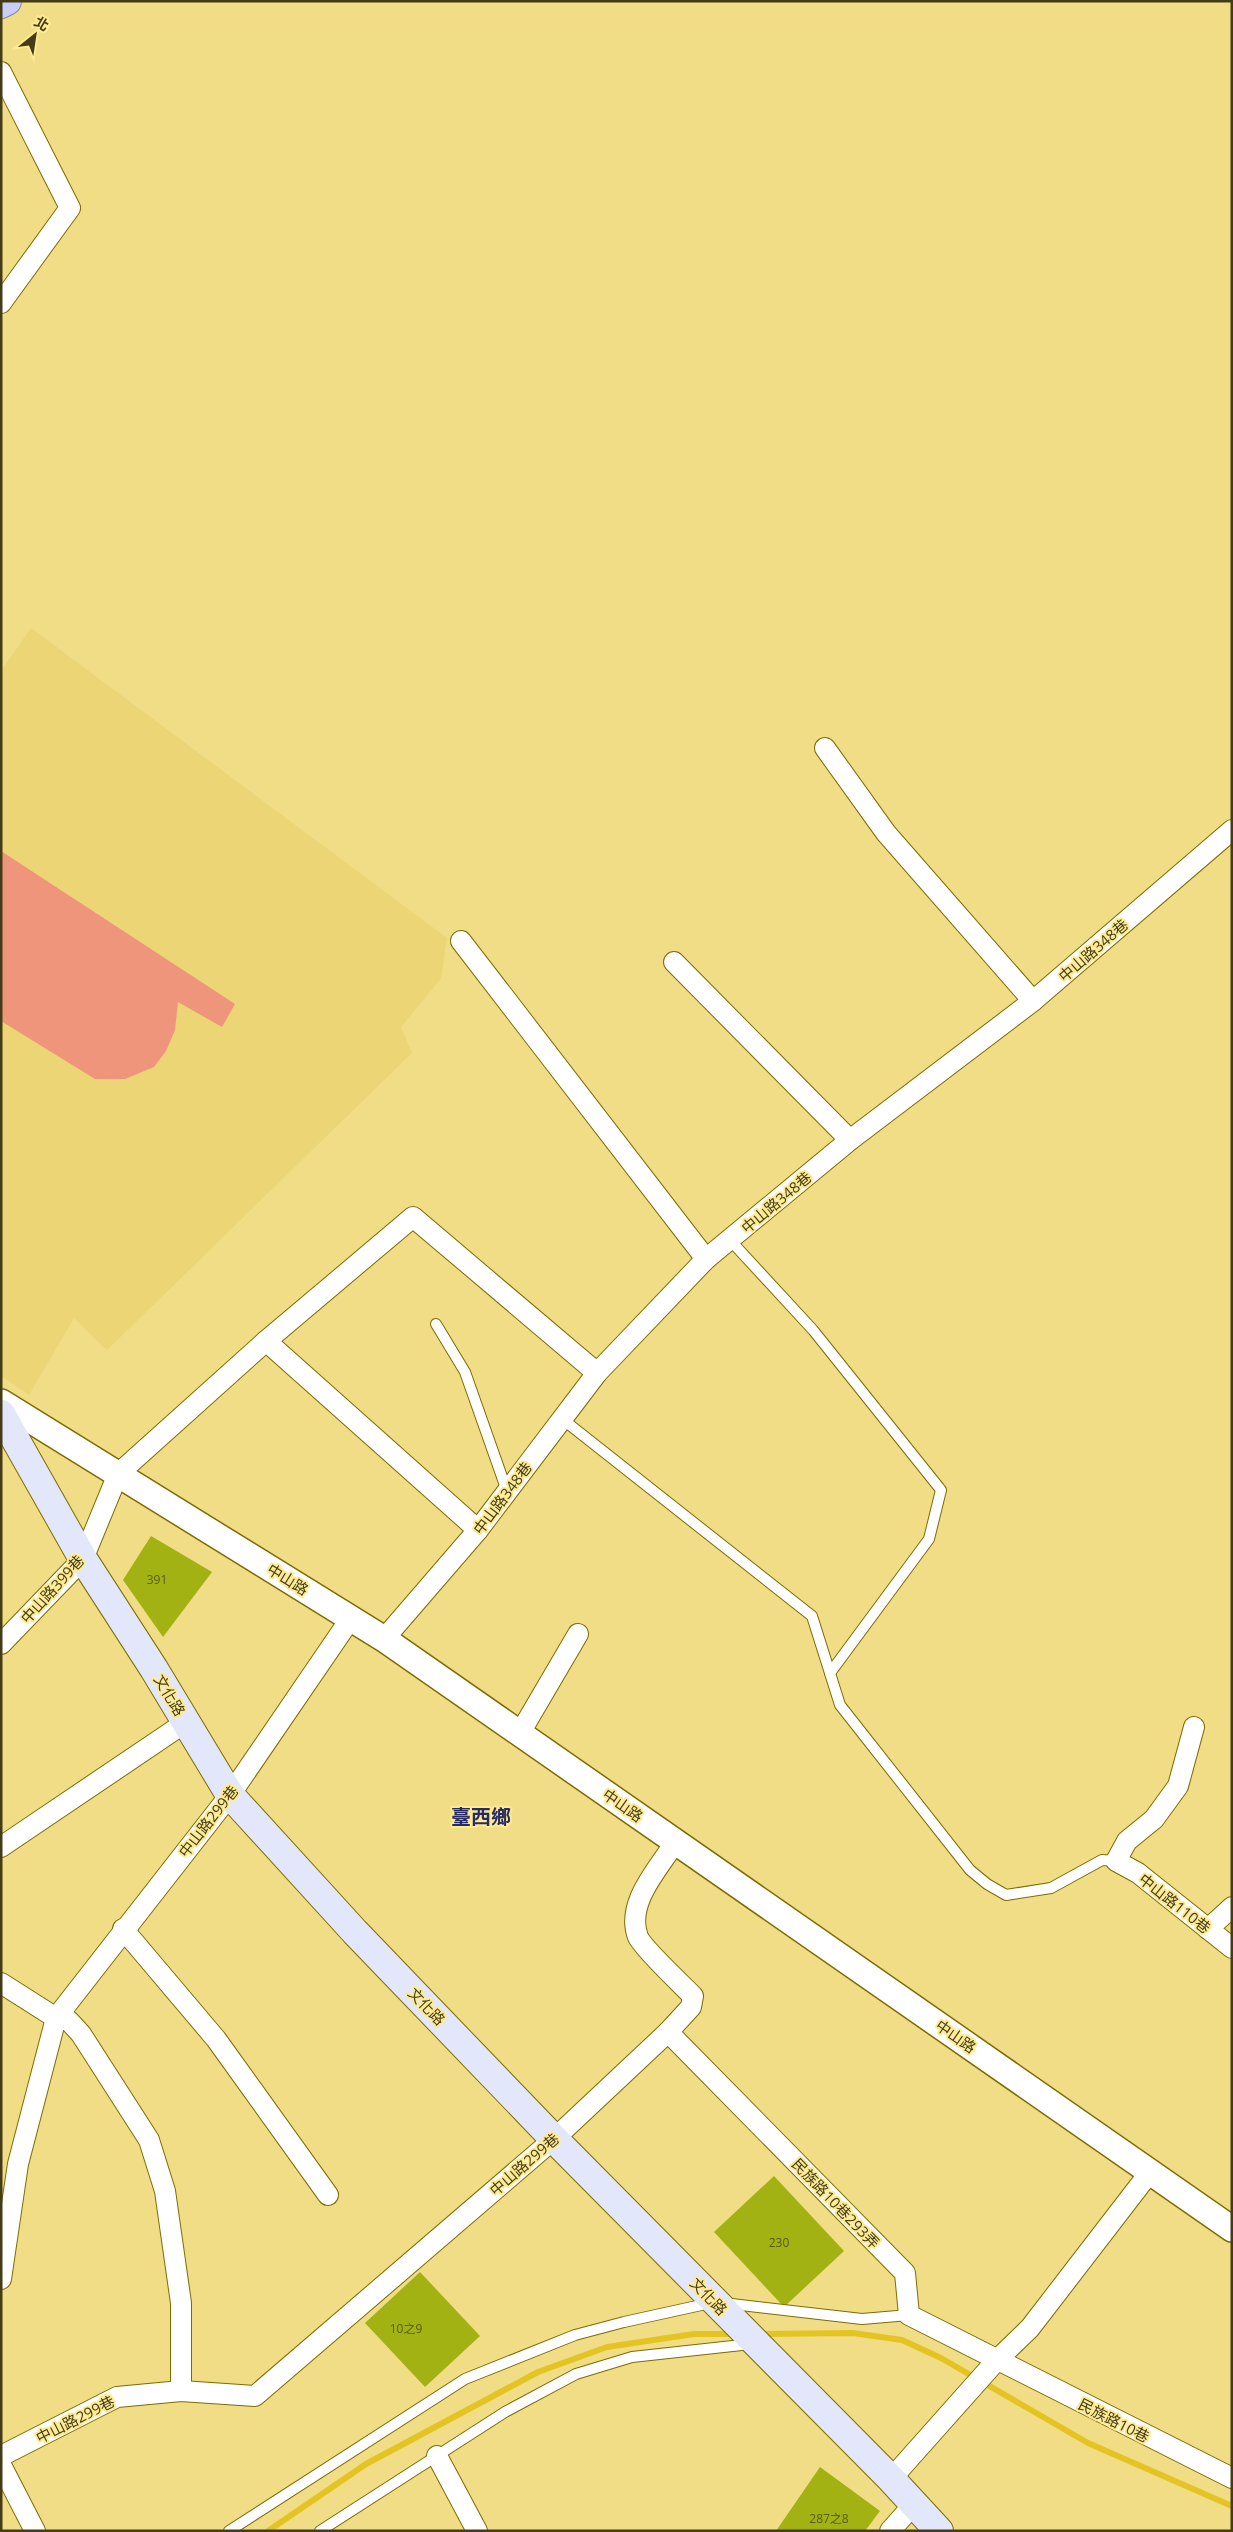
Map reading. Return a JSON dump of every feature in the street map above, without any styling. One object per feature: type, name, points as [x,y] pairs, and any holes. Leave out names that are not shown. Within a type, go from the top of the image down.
[{"type":"main road","points":[[1,4],[7,1]]},
{"type":"main road","name":"文化路","points":[[1,1414],[83,1559],[230,1795],[356,1932],[554,2139],[748,2337],[891,2479],[939,2531]]},
{"type":"street","points":[[1,72],[70,208],[1,303]]},
{"type":"street","points":[[824,748],[886,833],[1033,1002]]},
{"type":"street","name":"中山路348巷","points":[[384,1639],[478,1530],[597,1373],[706,1259],[850,1140],[1033,1002],[1232,830]]},
{"type":"street","points":[[461,941],[706,1259]]},
{"type":"street","points":[[674,962],[850,1140]]},
{"type":"street","points":[[118,1474],[266,1341],[414,1217],[597,1373]]},
{"type":"street","points":[[266,1341],[478,1530]]},
{"type":"street","name":"中山路","points":[[1,1402],[384,1639],[1232,2229]]},
{"type":"street","name":"中山路399巷","points":[[1,1644],[83,1559],[118,1474]]},
{"type":"street","name":"中山路299巷","points":[[1,2279],[18,2164],[56,2018],[123,1929],[230,1795],[351,1618]]},
{"type":"street","points":[[520,1733],[578,1634]]},
{"type":"street","points":[[1,1846],[186,1722]]},
{"type":"street","points":[[1116,1861],[1127,1841],[1154,1819],[1178,1786],[1194,1727]]},
{"type":"street","name":"中山路299巷","points":[[1,2456],[117,2397],[181,2391],[255,2396],[554,2139],[668,2032],[691,2007],[693,1996],[638,1938],[634,1915],[642,1895],[676,1841]]},
{"type":"street","name":"中山路110巷","points":[[1116,1861],[1138,1873],[1232,1948]]},
{"type":"street","points":[[1208,1929],[1232,1906]]},
{"type":"street","points":[[123,1929],[216,2039],[328,2195]]},
{"type":"street","points":[[1,1983],[56,2018],[69,2021],[81,2034],[149,2140],[165,2191],[181,2303],[181,2391]]},
{"type":"street","name":"民族路10巷293弄","points":[[668,2032],[905,2273],[909,2316]]},
{"type":"street","points":[[891,2479],[996,2361],[1030,2328],[1150,2172]]},
{"type":"street","points":[[909,2316],[996,2361]]},
{"type":"street","name":"民族路10巷","points":[[996,2361],[1232,2478]]},
{"type":"street","points":[[437,2456],[477,2531]]},
{"type":"street","points":[[1,2465],[35,2531]]},
{"type":"street","points":[[890,2531],[914,2504]]},
{"type":"lane","points":[[730,1240],[813,1330],[941,1490],[929,1539],[830,1673]]},
{"type":"lane","points":[[436,1324],[465,1372],[507,1491]]},
{"type":"lane","points":[[562,1418],[812,1616],[840,1705],[970,1870],[987,1884],[1006,1895],[1051,1888],[1102,1860],[1116,1861]]},
{"type":"lane","points":[[229,2531],[465,2379],[575,2335],[715,2302],[862,2319],[909,2316]]},
{"type":"lane","points":[[320,2531],[506,2412],[576,2374],[632,2357],[748,2337]]},
{"type":"shaded area","points":[[31,628],[447,938],[441,978],[401,1027],[412,1053],[107,1350],[74,1318],[29,1395],[1,1376],[1,671]]},
{"type":"shaded area","points":[[1,851],[235,1004],[222,1027],[178,1002],[175,1030],[166,1051],[154,1067],[125,1079],[95,1079],[1,1021]]},
{"type":"building","points":[[151,1536],[212,1572],[163,1637],[123,1580]]},
{"type":"building","points":[[774,2176],[844,2251],[784,2307],[714,2232]]},
{"type":"building","points":[[420,2272],[480,2336],[425,2387],[365,2323]]},
{"type":"building","points":[[820,2467],[880,2511],[865,2531],[776,2531]]},
{"type":"waterway","points":[[758,2334],[853,2333],[902,2340],[941,2358],[1088,2443],[1232,2506]]},
{"type":"waterway","points":[[268,2531],[366,2464],[538,2372],[607,2347],[694,2334],[736,2334]]},
{"type":"district","name":"臺西鄉","points":[[481,1816]]}]
